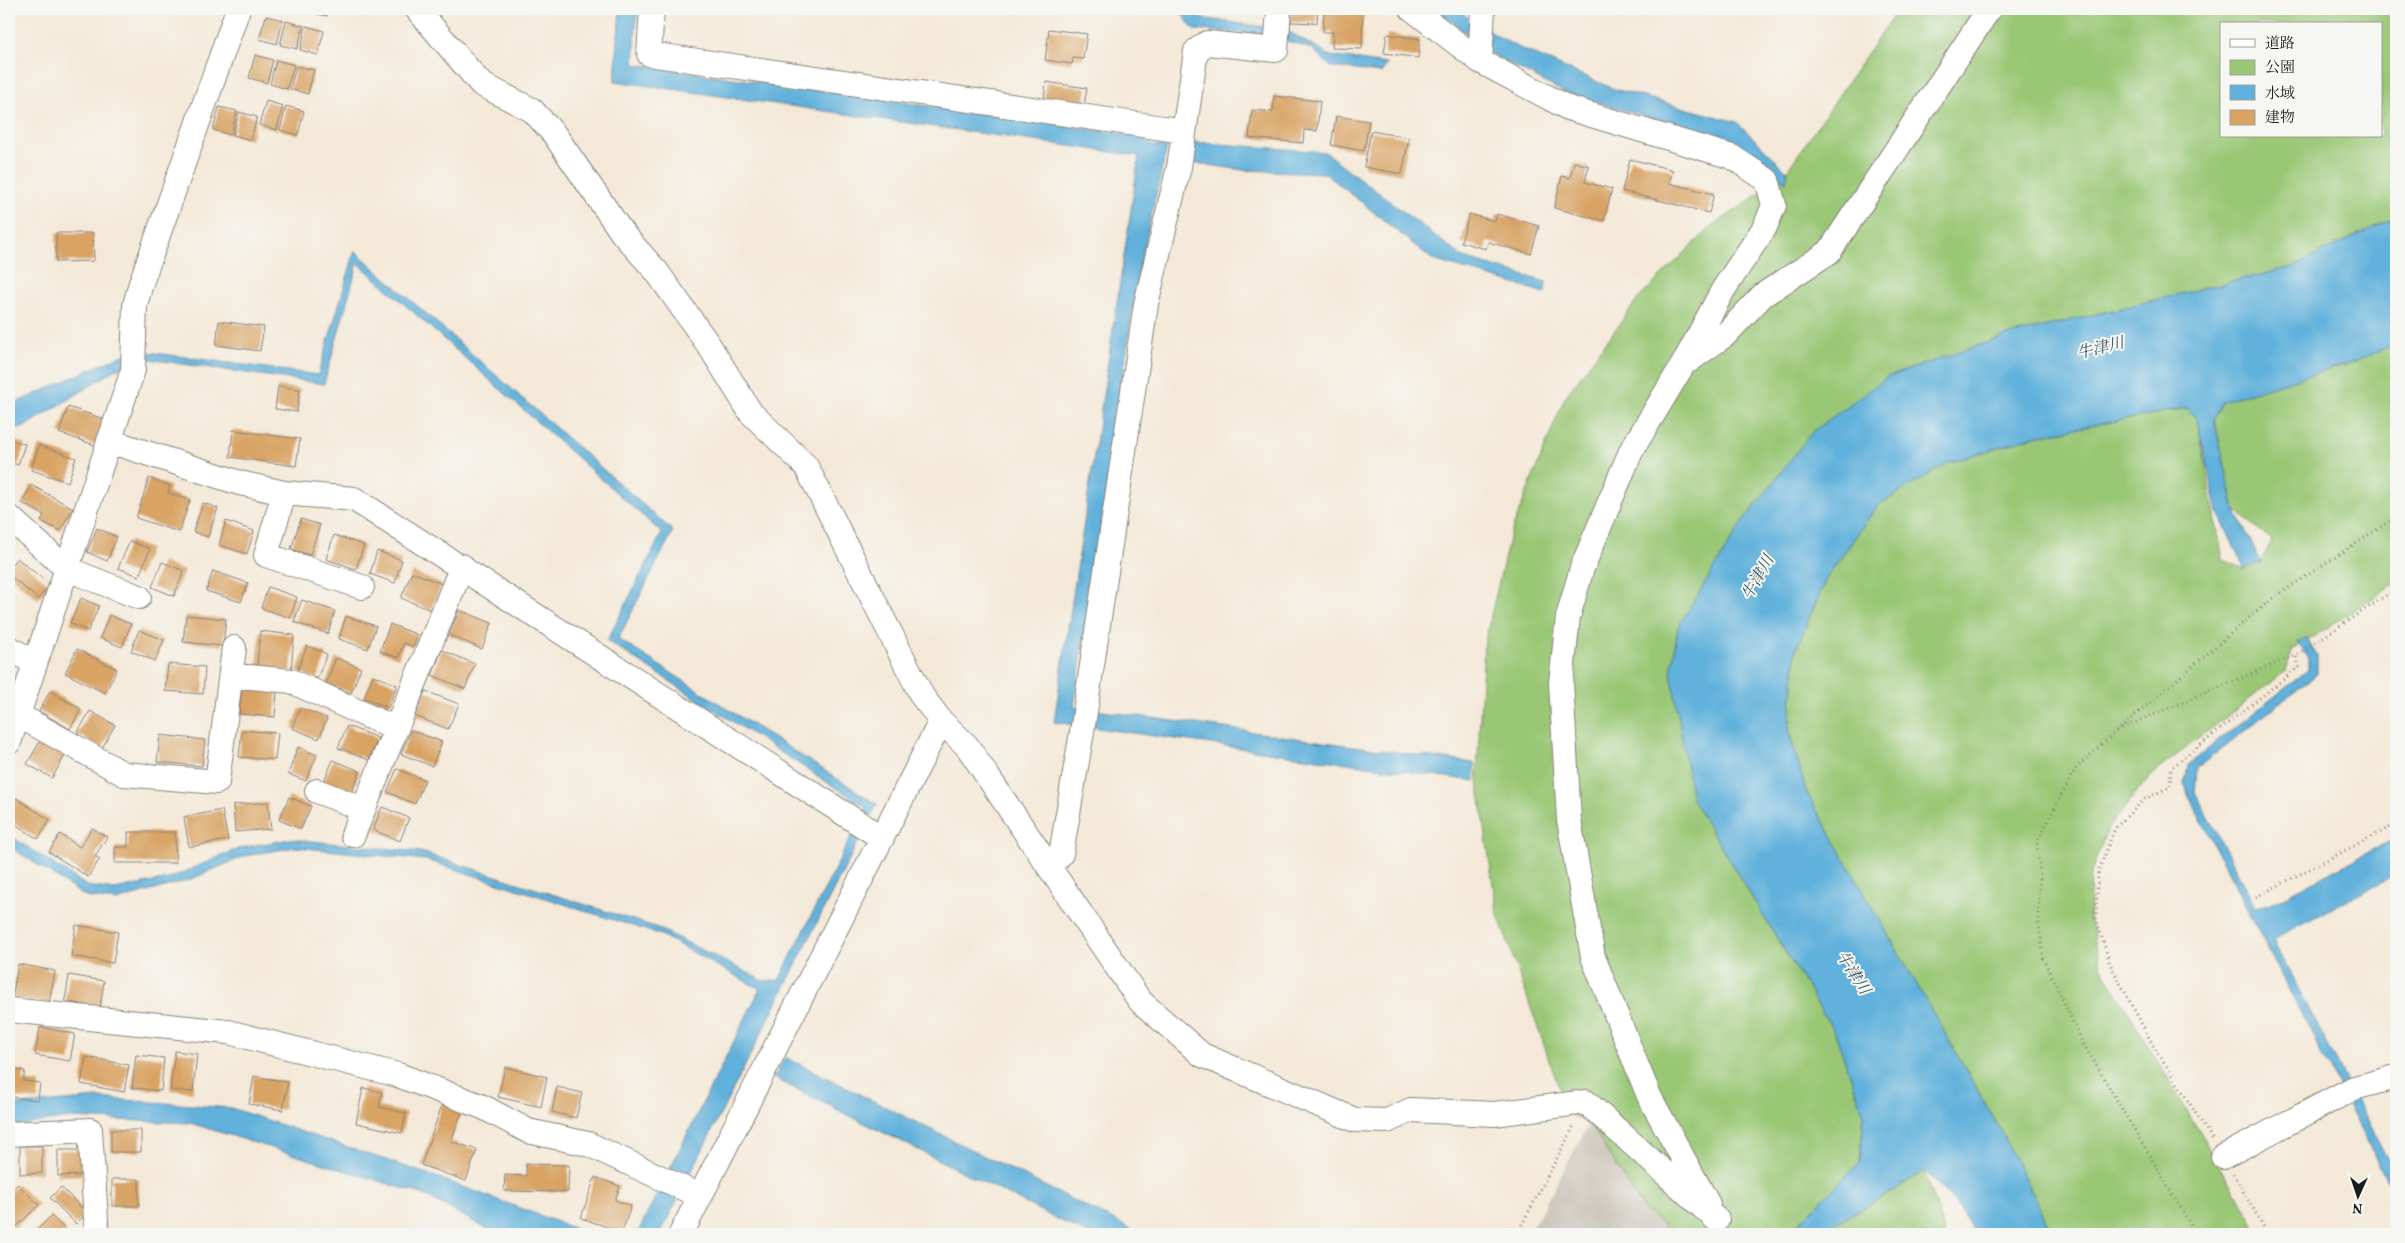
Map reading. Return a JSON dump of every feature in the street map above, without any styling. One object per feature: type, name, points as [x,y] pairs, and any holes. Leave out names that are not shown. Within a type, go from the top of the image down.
[{"type":"street","points":[[9,742],[109,441],[134,359],[135,305],[141,283],[238,9]]},
{"type":"street","points":[[417,9],[482,84],[532,110],[554,134],[623,234],[657,272],[673,294],[710,347],[750,413],[806,466],[922,696],[941,721],[967,746],[1140,1001],[1202,1055],[1355,1120],[1387,1121],[1411,1110],[1494,1114],[1586,1102],[1721,1227]]},
{"type":"street","points":[[652,9],[649,54],[1184,131]]},
{"type":"street","points":[[1412,9],[1480,60],[1568,108],[1732,156],[1768,180],[1774,205],[1765,228],[1723,290],[1684,363],[1631,451],[1582,568],[1568,617],[1561,684],[1569,820],[1593,957],[1649,1096],[1721,1227]]},
{"type":"street","points":[[1684,363],[1725,335],[1763,294],[1829,252],[1989,9]]},
{"type":"street","points":[[1480,60],[1483,16]]},
{"type":"street","points":[[1050,866],[1061,854],[1082,732],[1146,304],[1179,167],[1196,51],[1207,43],[1276,50],[1278,26]]},
{"type":"street","points":[[109,441],[240,483],[284,493],[354,499],[462,566],[868,829]]},
{"type":"street","points":[[284,493],[266,555],[362,588]]},
{"type":"street","points":[[9,517],[67,569],[139,597]]},
{"type":"street","points":[[353,835],[462,566]]},
{"type":"street","points":[[9,648],[35,663]]},
{"type":"street","points":[[18,715],[124,774],[217,782],[234,648]]},
{"type":"street","points":[[231,675],[291,681],[396,729]]},
{"type":"street","points":[[681,1234],[868,829],[941,721]]},
{"type":"street","points":[[317,792],[364,809]]},
{"type":"street","points":[[9,1010],[228,1032],[398,1075],[483,1107],[528,1131],[588,1144],[700,1196]]},
{"type":"street","points":[[2223,1157],[2347,1091],[2396,1077]]},
{"type":"street","points":[[9,1134],[90,1130],[97,1234]]},
{"type":"path","points":[[2196,1234],[2083,1043],[2043,958],[2038,916],[2040,872],[2037,842],[2075,770],[2118,730],[2270,600],[2396,517]]},
{"type":"path","points":[[2118,730],[2296,655],[2396,589]]},
{"type":"path","points":[[2268,1234],[2223,1157],[2153,1045],[2110,964],[2096,918],[2098,872],[2115,828],[2145,800],[2170,787],[2171,768],[2299,667],[2296,655]]},
{"type":"path","points":[[2256,897],[2396,824]]},
{"type":"path","points":[[1517,1234],[1586,1102]]},
{"type":"shaded area","points":[[1589,1123],[1645,1211],[1675,1234],[1529,1234]]},
{"type":"green space","points":[[1898,9],[2396,9],[2396,217],[2292,267],[2006,336],[1887,377],[1692,799],[1835,1033],[1864,1114],[1860,1162],[1793,1229],[1796,1234],[1675,1234],[1645,1211],[1589,1123],[1568,1113],[1497,912],[1477,773],[1484,645],[1510,535],[1565,397],[1638,299],[1709,229],[1782,178]]},
{"type":"green space","points":[[2396,343],[2396,583],[2291,651],[2286,671],[2151,775],[2108,828],[2091,872],[2089,918],[2102,968],[2260,1234],[2053,1234],[1999,1128],[1806,791],[1789,731],[1796,649],[1826,579],[1877,506],[1948,463],[2035,436],[2187,408],[2197,419],[2223,560],[2245,569],[2261,562],[2272,540],[2235,510],[2214,418],[2223,401],[2357,361]]},
{"type":"green space","points":[[1924,1171],[1945,1234],[1813,1234],[1880,1199]]},
{"type":"water","points":[[620,9],[637,9],[634,64],[1151,138],[1150,145],[1167,147],[1138,273],[1074,707],[1474,763],[1475,781],[1054,722],[1139,156],[615,81]]},
{"type":"water","points":[[1178,9],[1189,9],[1200,18],[1286,30],[1330,56],[1387,64],[1381,73],[1331,67],[1312,49],[1266,34],[1194,30]]},
{"type":"water","points":[[1436,9],[1459,9],[1471,21],[1517,47],[1614,89],[1737,122],[1788,172],[1786,182],[1728,140],[1565,93],[1493,55]]},
{"type":"water","points":[[1193,142],[1325,152],[1464,258],[1546,282],[1545,293],[1433,260],[1325,173],[1243,170],[1188,162]]},
{"type":"water","name":"牛津川","points":[[2396,217],[2396,343],[2357,361],[2223,401],[2214,419],[2235,510],[2261,562],[2245,569],[2218,513],[2197,419],[2187,408],[2035,436],[1948,463],[1877,506],[1826,579],[1796,649],[1789,731],[1806,791],[1999,1128],[2053,1234],[1975,1234],[1955,1201],[1924,1171],[1880,1199],[1813,1234],[1796,1234],[1793,1229],[1860,1162],[1864,1114],[1835,1033],[1692,799],[1671,672],[1678,627],[1743,522],[1812,432],[1887,377],[2006,336],[2292,267]]},
{"type":"water","points":[[355,251],[673,531],[618,639],[877,804],[660,1234],[637,1234],[760,989],[661,935],[426,860],[295,847],[245,856],[189,880],[116,901],[86,897],[9,846],[9,835],[87,886],[114,890],[168,879],[240,848],[290,839],[421,852],[658,928],[764,981],[779,980],[866,807],[607,641],[662,533],[358,263],[324,384],[148,359],[120,367],[23,428],[9,428],[9,406],[120,356],[148,352],[318,375]]},
{"type":"water","points":[[2306,638],[2317,656],[2317,674],[2197,768],[2195,792],[2256,908],[2268,905],[2396,838],[2396,875],[2284,933],[2273,941],[2396,1175],[2396,1197],[2188,795],[2185,783],[2188,765],[2308,670],[2308,659],[2298,642]]},
{"type":"water","points":[[785,1057],[1141,1234],[1087,1234],[774,1078]]},
{"type":"water","points":[[98,1098],[231,1108],[436,1177],[590,1234],[496,1234],[425,1195],[190,1123],[70,1118],[9,1127],[9,1106]]},
{"type":"building","points":[[310,9],[329,9],[327,16],[309,12]]},
{"type":"building","points":[[1291,9],[1318,9],[1317,23],[1291,22]]},
{"type":"building","points":[[1324,9],[1363,9],[1362,49],[1332,48],[1333,32],[1323,32]]},
{"type":"building","points":[[266,16],[283,20],[277,44],[259,39]]},
{"type":"building","points":[[286,21],[304,26],[297,49],[280,45]]},
{"type":"building","points":[[306,26],[324,31],[318,55],[300,50]]},
{"type":"building","points":[[1049,29],[1087,34],[1083,59],[1073,58],[1072,64],[1045,60]]},
{"type":"building","points":[[1387,34],[1420,39],[1418,58],[1384,53]]},
{"type":"building","points":[[255,55],[273,60],[267,83],[249,78]]},
{"type":"building","points":[[276,60],[294,65],[287,89],[270,84]]},
{"type":"building","points":[[296,66],[314,70],[308,94],[290,89]]},
{"type":"building","points":[[1046,82],[1087,88],[1084,106],[1044,100]]},
{"type":"building","points":[[1274,96],[1320,101],[1317,131],[1304,130],[1303,143],[1249,138],[1252,110],[1273,112]]},
{"type":"building","points":[[266,101],[283,106],[277,130],[259,125]]},
{"type":"building","points":[[286,106],[304,111],[298,135],[280,130]]},
{"type":"building","points":[[219,107],[237,111],[231,135],[213,130]]},
{"type":"building","points":[[239,112],[257,117],[251,140],[233,135]]},
{"type":"building","points":[[1336,116],[1369,121],[1364,151],[1331,145]]},
{"type":"building","points":[[1371,131],[1409,138],[1402,174],[1364,167]]},
{"type":"building","points":[[1630,159],[1673,170],[1669,183],[1714,194],[1709,213],[1622,191]]},
{"type":"building","points":[[1574,162],[1589,166],[1585,182],[1612,189],[1604,221],[1554,208],[1562,176],[1570,178]]},
{"type":"building","points":[[1469,214],[1495,221],[1497,214],[1539,226],[1531,254],[1488,242],[1486,249],[1461,242]]},
{"type":"building","points":[[56,233],[93,233],[94,261],[56,262]]},
{"type":"building","points":[[219,321],[264,327],[260,351],[216,345]]},
{"type":"building","points":[[278,386],[300,389],[297,412],[275,409]]},
{"type":"building","points":[[68,407],[104,419],[95,445],[59,433]]},
{"type":"building","points":[[233,430],[300,439],[296,466],[230,457]]},
{"type":"building","points":[[9,439],[25,444],[18,465],[9,462]]},
{"type":"building","points":[[39,445],[76,458],[68,482],[31,470]]},
{"type":"building","points":[[149,478],[170,486],[168,493],[190,500],[179,532],[136,518]]},
{"type":"building","points":[[31,485],[73,508],[60,531],[41,521],[44,515],[22,503]]},
{"type":"building","points":[[203,503],[218,508],[208,537],[193,532]]},
{"type":"building","points":[[301,519],[320,525],[310,555],[291,549]]},
{"type":"building","points":[[226,521],[254,531],[247,554],[219,545]]},
{"type":"building","points":[[97,528],[117,537],[107,561],[87,552]]},
{"type":"building","points":[[334,535],[364,545],[356,569],[326,559]]},
{"type":"building","points":[[130,541],[150,549],[139,576],[118,568]]},
{"type":"building","points":[[377,551],[402,560],[395,583],[370,574]]},
{"type":"building","points":[[17,558],[50,585],[38,599],[9,575],[9,568]]},
{"type":"building","points":[[162,562],[184,571],[174,596],[152,587]]},
{"type":"building","points":[[213,571],[248,583],[241,602],[206,591]]},
{"type":"building","points":[[412,572],[442,584],[431,610],[401,598]]},
{"type":"building","points":[[268,587],[297,597],[290,618],[261,608]]},
{"type":"building","points":[[81,598],[99,606],[88,631],[70,623]]},
{"type":"building","points":[[302,600],[335,611],[328,634],[294,622]]},
{"type":"building","points":[[459,610],[492,623],[482,649],[449,635]]},
{"type":"building","points":[[109,615],[131,624],[122,647],[100,638]]},
{"type":"building","points":[[186,615],[226,619],[223,646],[183,642]]},
{"type":"building","points":[[346,616],[376,626],[368,649],[339,639]]},
{"type":"building","points":[[390,624],[418,635],[413,647],[404,643],[398,658],[380,651]]},
{"type":"building","points":[[139,630],[164,640],[155,661],[131,651]]},
{"type":"building","points":[[260,631],[294,635],[291,671],[257,667]]},
{"type":"building","points":[[307,646],[327,654],[317,679],[297,671]]},
{"type":"building","points":[[77,649],[117,669],[105,693],[65,673]]},
{"type":"building","points":[[442,650],[475,664],[465,689],[432,675]]},
{"type":"building","points":[[336,658],[361,668],[351,693],[326,683]]},
{"type":"building","points":[[168,664],[205,667],[203,694],[165,691]]},
{"type":"building","points":[[373,675],[397,685],[388,708],[364,698]]},
{"type":"building","points":[[242,687],[277,691],[275,717],[239,714]]},
{"type":"building","points":[[50,691],[81,709],[70,729],[39,711]]},
{"type":"building","points":[[425,691],[459,704],[448,729],[415,716]]},
{"type":"building","points":[[300,708],[327,718],[319,739],[292,728]]},
{"type":"building","points":[[90,711],[115,725],[102,748],[77,734]]},
{"type":"building","points":[[347,726],[378,738],[369,760],[338,748]]},
{"type":"building","points":[[242,730],[278,733],[275,760],[239,757]]},
{"type":"building","points":[[411,730],[442,742],[432,766],[401,754]]},
{"type":"building","points":[[160,735],[205,740],[202,766],[157,762]]},
{"type":"building","points":[[42,738],[67,752],[52,778],[27,764]]},
{"type":"building","points":[[298,747],[317,755],[306,781],[288,774]]},
{"type":"building","points":[[333,760],[360,771],[352,792],[324,781]]},
{"type":"building","points":[[397,769],[425,780],[415,804],[387,792]]},
{"type":"building","points":[[289,797],[311,806],[301,829],[279,820]]},
{"type":"building","points":[[16,798],[50,820],[38,839],[9,820],[9,809]]},
{"type":"building","points":[[268,802],[271,829],[235,832],[233,805]]},
{"type":"building","points":[[382,807],[409,818],[400,841],[373,830]]},
{"type":"building","points":[[222,810],[228,840],[189,847],[184,817]]},
{"type":"building","points":[[92,828],[107,837],[95,856],[100,859],[88,877],[49,852],[60,834],[80,847]]},
{"type":"building","points":[[128,832],[175,832],[176,863],[115,863],[115,847],[128,847]]},
{"type":"building","points":[[76,925],[118,932],[113,963],[71,956]]},
{"type":"building","points":[[18,964],[55,971],[49,1004],[12,998]]},
{"type":"building","points":[[69,975],[104,981],[100,1008],[65,1001]]},
{"type":"building","points":[[40,1027],[75,1034],[70,1061],[35,1055]]},
{"type":"building","points":[[175,1051],[197,1054],[193,1092],[170,1090]]},
{"type":"building","points":[[136,1055],[164,1058],[161,1091],[132,1088]]},
{"type":"building","points":[[86,1057],[129,1065],[124,1092],[81,1084]]},
{"type":"building","points":[[505,1067],[547,1077],[541,1107],[498,1097]]},
{"type":"building","points":[[9,1069],[25,1071],[23,1081],[40,1083],[38,1100],[9,1097]]},
{"type":"building","points":[[254,1076],[288,1082],[283,1110],[249,1104]]},
{"type":"building","points":[[557,1087],[582,1093],[576,1118],[552,1112]]},
{"type":"building","points":[[363,1088],[382,1092],[379,1107],[406,1113],[402,1133],[356,1123]]},
{"type":"building","points":[[443,1102],[463,1109],[451,1141],[477,1150],[466,1181],[421,1165]]},
{"type":"building","points":[[111,1130],[141,1130],[141,1152],[111,1152]]},
{"type":"building","points":[[20,1146],[42,1146],[42,1173],[20,1174]]},
{"type":"building","points":[[58,1150],[82,1150],[82,1175],[58,1176]]},
{"type":"building","points":[[526,1164],[569,1165],[568,1192],[504,1191],[505,1175],[526,1176]]},
{"type":"building","points":[[595,1177],[620,1186],[615,1200],[631,1206],[622,1232],[581,1218]]},
{"type":"building","points":[[112,1179],[139,1179],[139,1206],[112,1206]]},
{"type":"building","points":[[18,1184],[39,1205],[15,1228],[9,1222],[9,1194]]},
{"type":"building","points":[[61,1187],[87,1213],[76,1224],[50,1198]]},
{"type":"building","points":[[51,1216],[66,1230],[62,1234],[33,1234]]}]
